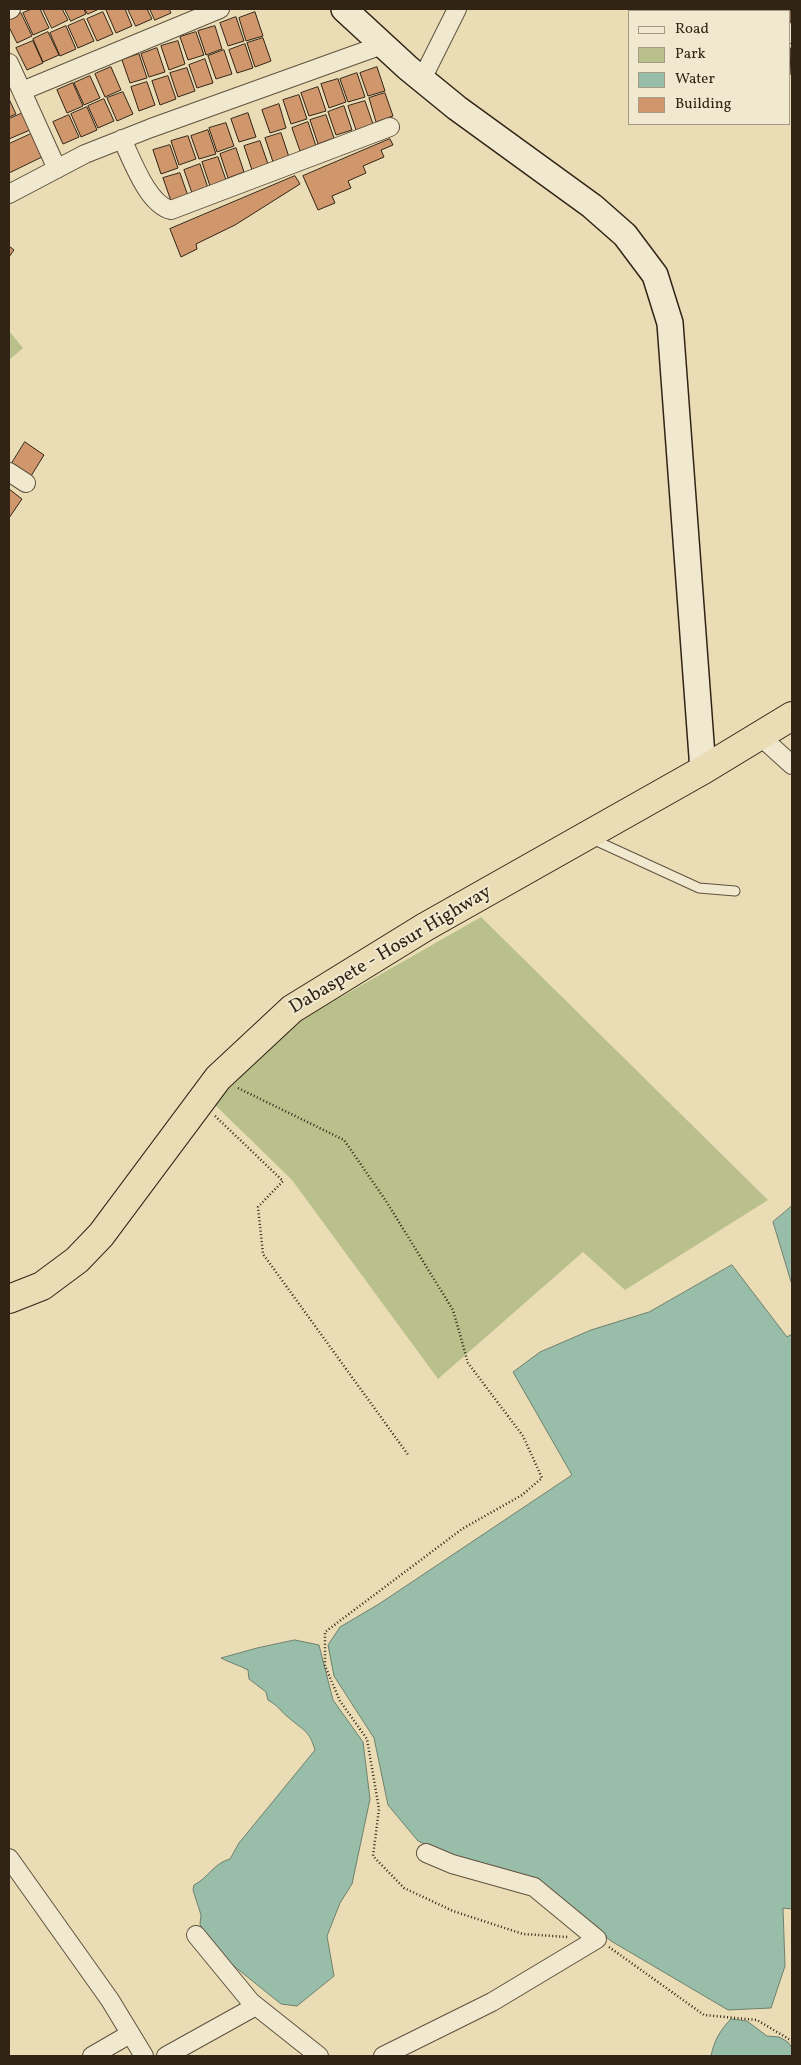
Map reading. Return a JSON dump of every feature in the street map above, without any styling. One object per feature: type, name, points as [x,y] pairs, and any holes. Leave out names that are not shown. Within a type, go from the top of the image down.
[{"type":"highway","name":"Dabaspete - Hosur Highway","points":[[9,1297],[42,1286],[77,1260],[101,1235],[218,1078],[292,1009],[425,926],[703,770],[792,716]]},
{"type":"street","points":[[22,91],[220,9]]},
{"type":"street","points":[[344,9],[382,45],[457,108],[592,206],[625,235],[655,276],[670,323],[703,770]]},
{"type":"street","points":[[422,79],[457,9]]},
{"type":"street","points":[[9,194],[85,154],[122,139],[382,45]]},
{"type":"street","points":[[9,63],[57,169]]},
{"type":"street","points":[[122,139],[151,196],[164,209],[170,210],[390,127]]},
{"type":"street","points":[[9,472],[26,483]]},
{"type":"street","points":[[760,736],[792,765]]},
{"type":"street","points":[[383,2056],[492,2002],[597,1939],[534,1887],[452,1864],[426,1853]]},
{"type":"street","points":[[9,1858],[110,2000],[144,2056]]},
{"type":"street","points":[[196,1935],[256,2006],[318,2056]]},
{"type":"street","points":[[166,2056],[256,2006]]},
{"type":"street","points":[[92,2056],[130,2034]]},
{"type":"lane","points":[[585,836],[699,888],[735,891]]},
{"type":"path","points":[[218,1078],[344,1140],[386,1201],[454,1310],[468,1363],[523,1436],[542,1478],[522,1495],[462,1528],[325,1632],[325,1666],[340,1701],[367,1739],[379,1809],[373,1856],[404,1888],[453,1910],[523,1934],[597,1939],[704,2015],[757,2020],[792,2040]]},
{"type":"path","points":[[198,1104],[216,1116],[283,1181],[258,1206],[263,1254],[409,1456]]},
{"type":"green space","points":[[9,331],[23,348],[9,360]]},
{"type":"green space","points":[[481,917],[768,1200],[625,1290],[583,1252],[438,1379],[292,1180],[211,1101],[304,1018]]},
{"type":"water","points":[[792,1206],[792,1285],[773,1222]]},
{"type":"water","points":[[732,1265],[787,1337],[792,1334],[792,1909],[783,1908],[785,1966],[771,2008],[728,2010],[611,1941],[539,1881],[464,1862],[418,1841],[388,1805],[374,1738],[334,1676],[328,1645],[340,1627],[379,1604],[572,1475],[513,1372],[540,1352],[591,1330],[649,1312]]},
{"type":"water","points":[[295,1640],[319,1645],[333,1700],[363,1742],[370,1799],[352,1884],[340,1903],[327,1936],[334,1976],[297,2006],[281,2004],[219,1954],[205,1936],[200,1924],[201,1915],[193,1890],[194,1885],[215,1867],[230,1859],[239,1843],[315,1750],[311,1738],[305,1731],[268,1700],[266,1692],[249,1679],[248,1670],[221,1658]]},
{"type":"water","points":[[731,2019],[747,2021],[767,2036],[779,2037],[788,2042],[792,2048],[792,2056],[711,2056],[718,2036]]},
{"type":"building","points":[[32,9],[40,9],[49,28],[33,35],[23,13]]},
{"type":"building","points":[[43,9],[62,9],[68,20],[52,28]]},
{"type":"building","points":[[65,9],[84,9],[86,14],[71,21]]},
{"type":"building","points":[[85,9],[99,9],[88,14]]},
{"type":"building","points":[[125,9],[132,26],[116,33],[106,10]]},
{"type":"building","points":[[128,9],[147,9],[152,19],[136,26]]},
{"type":"building","points":[[150,9],[169,9],[171,13],[155,20]]},
{"type":"building","points":[[739,9],[759,9],[758,10]]},
{"type":"building","points":[[767,9],[790,10],[768,10]]},
{"type":"building","points":[[103,12],[113,34],[97,41],[87,19]]},
{"type":"building","points":[[255,12],[263,36],[246,41],[239,18]]},
{"type":"building","points":[[21,13],[32,36],[17,43],[9,27],[9,19]]},
{"type":"building","points":[[236,17],[244,41],[228,46],[220,23]]},
{"type":"building","points":[[84,19],[94,41],[78,48],[68,26]]},
{"type":"building","points":[[66,26],[76,49],[60,56],[50,33]]},
{"type":"building","points":[[215,26],[222,49],[206,55],[198,31]]},
{"type":"building","points":[[48,32],[59,55],[43,62],[33,39]]},
{"type":"building","points":[[196,32],[204,55],[188,60],[180,37]]},
{"type":"building","points":[[263,38],[271,61],[255,67],[247,43]]},
{"type":"building","points":[[33,41],[43,63],[27,70],[16,48]]},
{"type":"building","points":[[178,41],[185,64],[169,70],[161,46]]},
{"type":"building","points":[[245,44],[253,68],[237,73],[229,50]]},
{"type":"building","points":[[157,48],[165,72],[149,77],[141,54]]},
{"type":"building","points":[[224,50],[232,74],[216,79],[208,56]]},
{"type":"building","points":[[139,54],[147,78],[130,83],[122,60]]},
{"type":"building","points":[[205,59],[213,83],[197,88],[189,65]]},
{"type":"building","points":[[111,67],[121,90],[105,97],[95,74]]},
{"type":"building","points":[[377,67],[385,91],[368,96],[360,73]]},
{"type":"building","points":[[187,68],[195,91],[178,97],[170,73]]},
{"type":"building","points":[[357,73],[365,97],[348,102],[340,79]]},
{"type":"building","points":[[90,76],[100,98],[84,105],[74,83]]},
{"type":"building","points":[[168,76],[176,99],[160,105],[152,81]]},
{"type":"building","points":[[338,79],[346,102],[329,108],[321,84]]},
{"type":"building","points":[[147,82],[155,105],[139,111],[131,87]]},
{"type":"building","points":[[73,83],[83,106],[67,113],[57,90]]},
{"type":"building","points":[[318,87],[326,111],[309,116],[301,93]]},
{"type":"building","points":[[123,92],[133,114],[117,121],[107,98]]},
{"type":"building","points":[[385,93],[393,116],[376,122],[369,98]]},
{"type":"building","points":[[299,95],[307,119],[291,124],[283,100]]},
{"type":"building","points":[[9,99],[16,114],[9,117]]},
{"type":"building","points":[[104,99],[114,121],[98,128],[88,106]]},
{"type":"building","points":[[365,101],[373,124],[356,130],[348,106]]},
{"type":"building","points":[[279,104],[286,128],[270,133],[262,110]]},
{"type":"building","points":[[344,106],[352,130],[336,135],[328,112]]},
{"type":"building","points":[[87,107],[97,130],[81,137],[71,114]]},
{"type":"building","points":[[23,113],[30,130],[9,139],[9,119]]},
{"type":"building","points":[[248,113],[256,137],[239,142],[231,119]]},
{"type":"building","points":[[69,115],[79,137],[63,144],[53,122]]},
{"type":"building","points":[[326,115],[334,138],[318,144],[310,120]]},
{"type":"building","points":[[308,122],[316,146],[300,151],[292,128]]},
{"type":"building","points":[[226,123],[234,146],[217,152],[209,128]]},
{"type":"building","points":[[208,130],[216,154],[199,159],[191,136]]},
{"type":"building","points":[[33,133],[44,156],[9,173],[9,144]]},
{"type":"building","points":[[281,133],[289,157],[273,162],[265,138]]},
{"type":"building","points":[[188,136],[196,159],[179,165],[171,141]]},
{"type":"building","points":[[390,139],[393,145],[381,150],[384,157],[363,166],[366,173],[348,181],[351,188],[332,196],[335,203],[318,210],[303,176]]},
{"type":"building","points":[[260,141],[268,164],[252,170],[244,146]]},
{"type":"building","points":[[170,145],[178,168],[161,174],[153,150]]},
{"type":"building","points":[[236,148],[244,172],[228,178],[220,154]]},
{"type":"building","points":[[218,157],[226,180],[210,186],[202,162]]},
{"type":"building","points":[[200,164],[208,188],[192,193],[184,170]]},
{"type":"building","points":[[180,173],[188,196],[171,201],[163,178]]},
{"type":"building","points":[[295,176],[300,184],[235,225],[196,244],[197,249],[181,257],[170,229]]},
{"type":"building","points":[[9,246],[14,250],[9,257]]},
{"type":"building","points":[[25,442],[44,455],[31,476],[12,463]]},
{"type":"building","points":[[9,489],[22,499],[9,518]]}]
